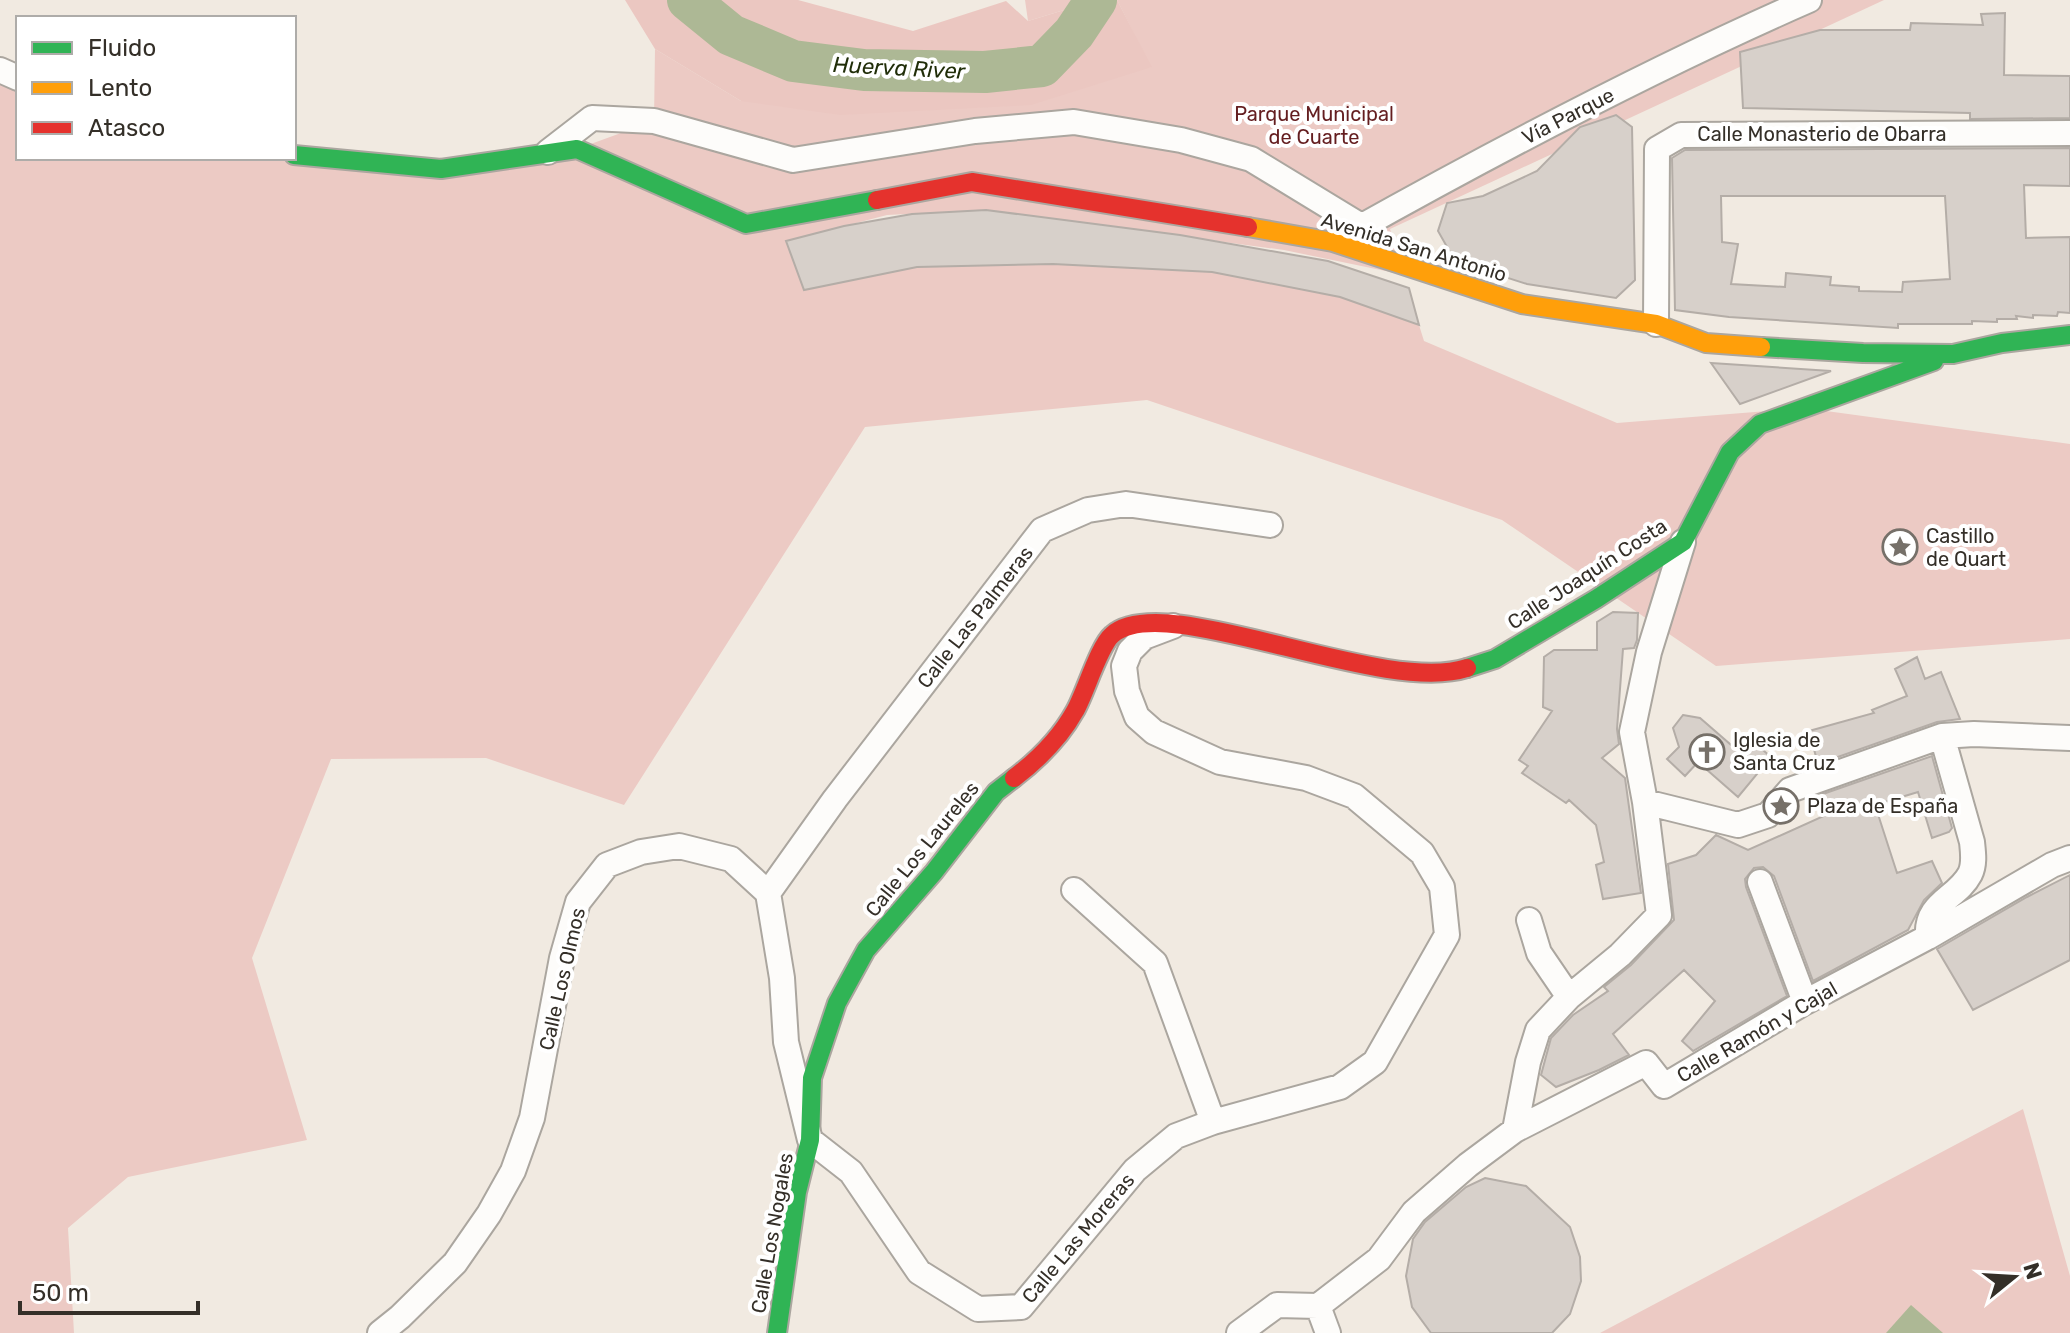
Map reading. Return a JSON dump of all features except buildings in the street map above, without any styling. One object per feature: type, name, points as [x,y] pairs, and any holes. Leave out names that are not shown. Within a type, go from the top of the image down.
[{"type":"street","name":"Vía Parque","points":[[1333,242],[1458,172],[1712,42],[1809,0]]},
{"type":"street","points":[[296,155],[441,169],[546,154],[592,118],[654,121],[793,160],[975,131],[1074,122],[1181,140],[1251,159],[1361,226]]},
{"type":"street","name":"Calle Monasterio de Obarra","points":[[1656,324],[1657,149],[1681,135],[2070,133]]},
{"type":"street","name":"Avenida San Antonio","points":[[546,154],[577,149],[746,224],[972,182],[1119,204],[1333,242],[1522,304],[1656,324],[1706,343],[1863,353],[1953,354],[2002,343],[2070,335]]},
{"type":"street","name":"Calle Joaquín Costa","points":[[1181,623],[1381,670],[1448,674],[1495,659],[1596,599],[1683,542],[1730,452],[1760,424],[1953,354]]},
{"type":"street","name":"Calle Las Palmeras","points":[[768,893],[835,799],[1042,530],[1088,510],[1126,504],[1270,525]]},
{"type":"street","points":[[1515,1130],[1528,1062],[1538,1030],[1569,997],[1620,955],[1659,915],[1645,802],[1632,732],[1649,652],[1683,542]]},
{"type":"street","name":"Calle Los Laureles","points":[[810,1140],[812,1078],[837,1003],[866,950],[934,872],[996,792],[1038,760],[1062,731],[1076,710],[1111,635],[1137,622],[1181,623]]},
{"type":"street","name":"Calle Las Moreras","points":[[810,1140],[851,1172],[919,1272],[978,1309],[1021,1307],[1135,1170],[1176,1136],[1213,1122],[1340,1087],[1375,1062],[1447,935],[1442,887],[1422,853],[1354,796],[1306,778],[1220,762],[1154,732],[1137,717],[1127,691],[1124,666],[1130,651],[1144,637],[1181,623]]},
{"type":"street","points":[[1645,802],[1738,825],[1768,815],[1790,790],[1942,736],[1974,734],[2070,738]]},
{"type":"street","points":[[1928,937],[1927,927],[1936,906],[1958,888],[1970,873],[1974,859],[1942,736]]},
{"type":"street","name":"Calle Los Olmos","points":[[380,1333],[455,1263],[489,1214],[513,1171],[532,1118],[562,958],[578,902],[607,865],[641,852],[679,846],[731,859],[768,893]]},
{"type":"street","name":"Calle Ramón y Cajal","points":[[1318,1306],[1379,1259],[1414,1212],[1468,1165],[1515,1130],[1646,1063],[1664,1086],[1805,1002],[1928,937],[2052,865],[2070,858]]},
{"type":"street","points":[[1760,882],[1805,1002]]},
{"type":"street","points":[[1074,890],[1155,963],[1213,1122]]},
{"type":"street","points":[[768,893],[782,978],[786,1042],[810,1140]]},
{"type":"street","points":[[1529,920],[1539,953],[1569,997]]},
{"type":"street","name":"Calle Los Nogales","points":[[777,1333],[797,1192],[810,1140]]},
{"type":"street","points":[[1239,1333],[1277,1305],[1318,1306],[1328,1333]]},
{"type":"green space","points":[[1025,0],[1097,0],[1028,21]]},
{"type":"green space","name":"Parque Municipal de Cuarte","points":[[1117,0],[1884,0],[1390,229],[1405,275],[1284,250],[986,210],[887,215],[787,241],[917,267],[1053,264],[1212,272],[1340,297],[1419,325],[1424,341],[1617,423],[1804,408],[2070,444],[2070,639],[1716,666],[1502,520],[1147,400],[865,427],[624,805],[486,758],[331,759],[252,958],[307,1140],[128,1177],[68,1228],[74,1333],[0,1333],[0,70],[16,77],[16,160],[296,158],[441,169],[577,149],[654,121],[655,49],[741,101],[1151,67]]},
{"type":"green space","points":[[2023,1109],[2070,1276],[2070,1333],[1600,1333]]},
{"type":"shaded area","points":[[625,0],[798,0],[913,31],[1006,1],[1028,21],[1097,0],[1117,0],[1152,67],[1031,105],[840,115],[741,101],[655,49]]},
{"type":"shaded area","points":[[1911,1305],[1943,1333],[1886,1333]]},
{"type":"waterway","name":"Huerva River","points":[[688,0],[731,35],[793,61],[864,70],[985,72],[1042,66],[1074,33],[1096,0]]},
{"type":"traffic: fast","points":[[296,155],[441,169],[577,149],[746,224],[877,200]]},
{"type":"traffic: fast","points":[[1761,347],[1953,354],[2002,343],[2070,335]]},
{"type":"traffic: fast","points":[[1467,668],[1495,659],[1596,599],[1683,542],[1730,452],[1760,424],[1934,361]]},
{"type":"traffic: fast","points":[[777,1333],[797,1192],[810,1140],[812,1078],[837,1003],[866,950],[934,872],[996,792],[1014,778]]},
{"type":"traffic: slow","points":[[1248,227],[1333,242],[1522,304],[1656,324],[1706,343],[1761,347]]},
{"type":"traffic: jam","points":[[877,200],[972,182],[1248,227]]},
{"type":"traffic: jam","points":[[1014,778],[1063,730],[1107,641],[1112,635],[1138,624],[1177,624],[1224,632],[1382,668],[1429,673],[1467,668]]},
{"type":"place","name":"Castillo de Quart","points":[[1900,547]]},
{"type":"place","name":"Iglesia de Santa Cruz","points":[[1707,752]]},
{"type":"place","name":"Plaza de España","points":[[1781,806]]}]
